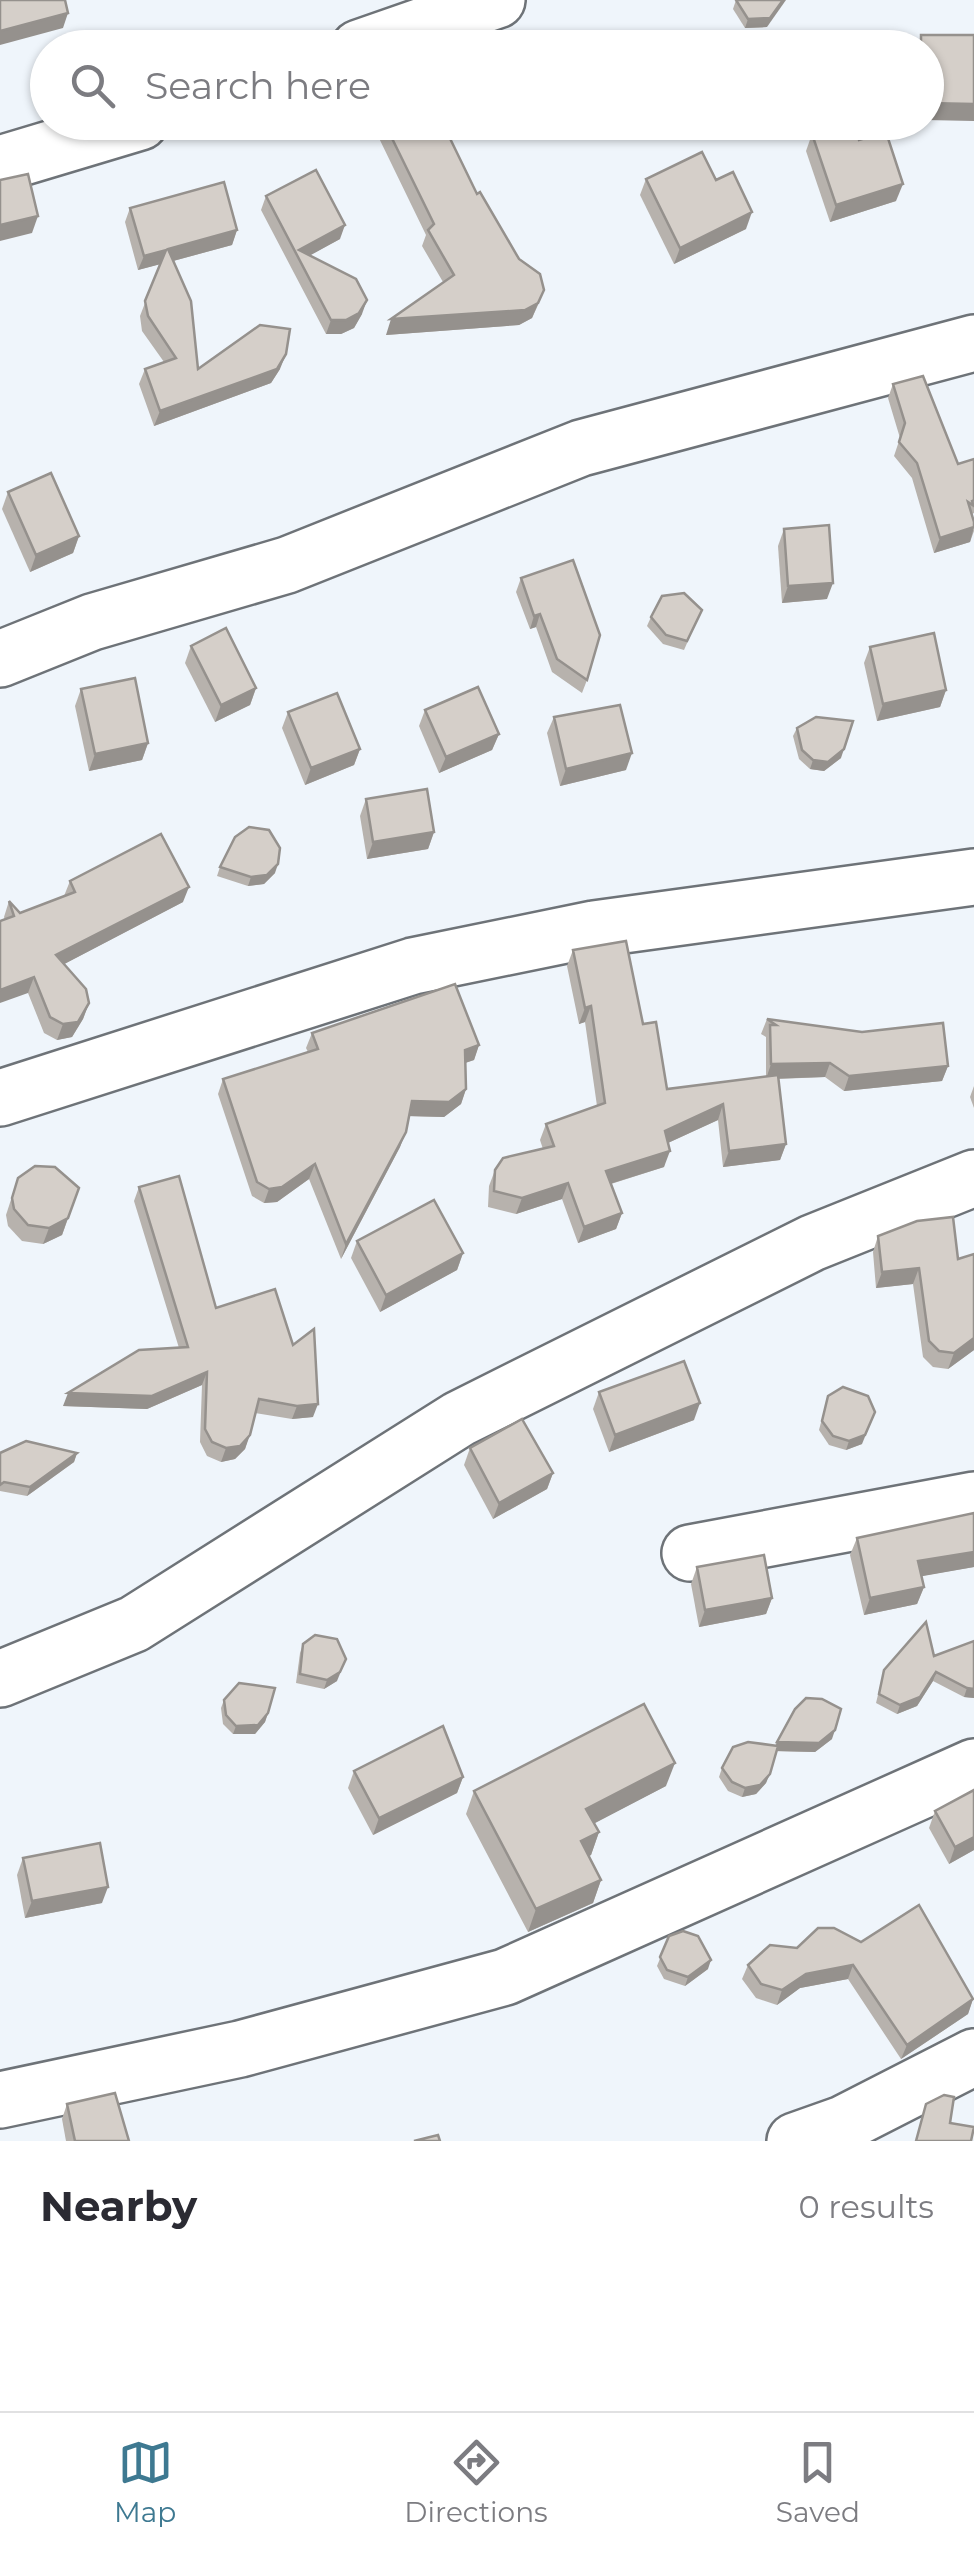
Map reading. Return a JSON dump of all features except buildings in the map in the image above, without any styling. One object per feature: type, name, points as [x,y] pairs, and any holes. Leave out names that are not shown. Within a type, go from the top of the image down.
[{"type":"street","points":[[410,30],[497,0]]},
{"type":"street","points":[[0,164],[80,140]]},
{"type":"street","points":[[0,660],[92,622],[287,565],[581,448],[974,343]]},
{"type":"street","points":[[0,1098],[414,966],[594,929],[974,878]]},
{"type":"street","points":[[0,1680],[134,1624],[459,1419],[812,1243],[974,1178]]},
{"type":"street","points":[[690,1553],[974,1500]]},
{"type":"street","points":[[0,2100],[240,2049],[504,1977],[974,1766]]},
{"type":"street","points":[[795,2141],[843,2124],[974,2057]]}]
